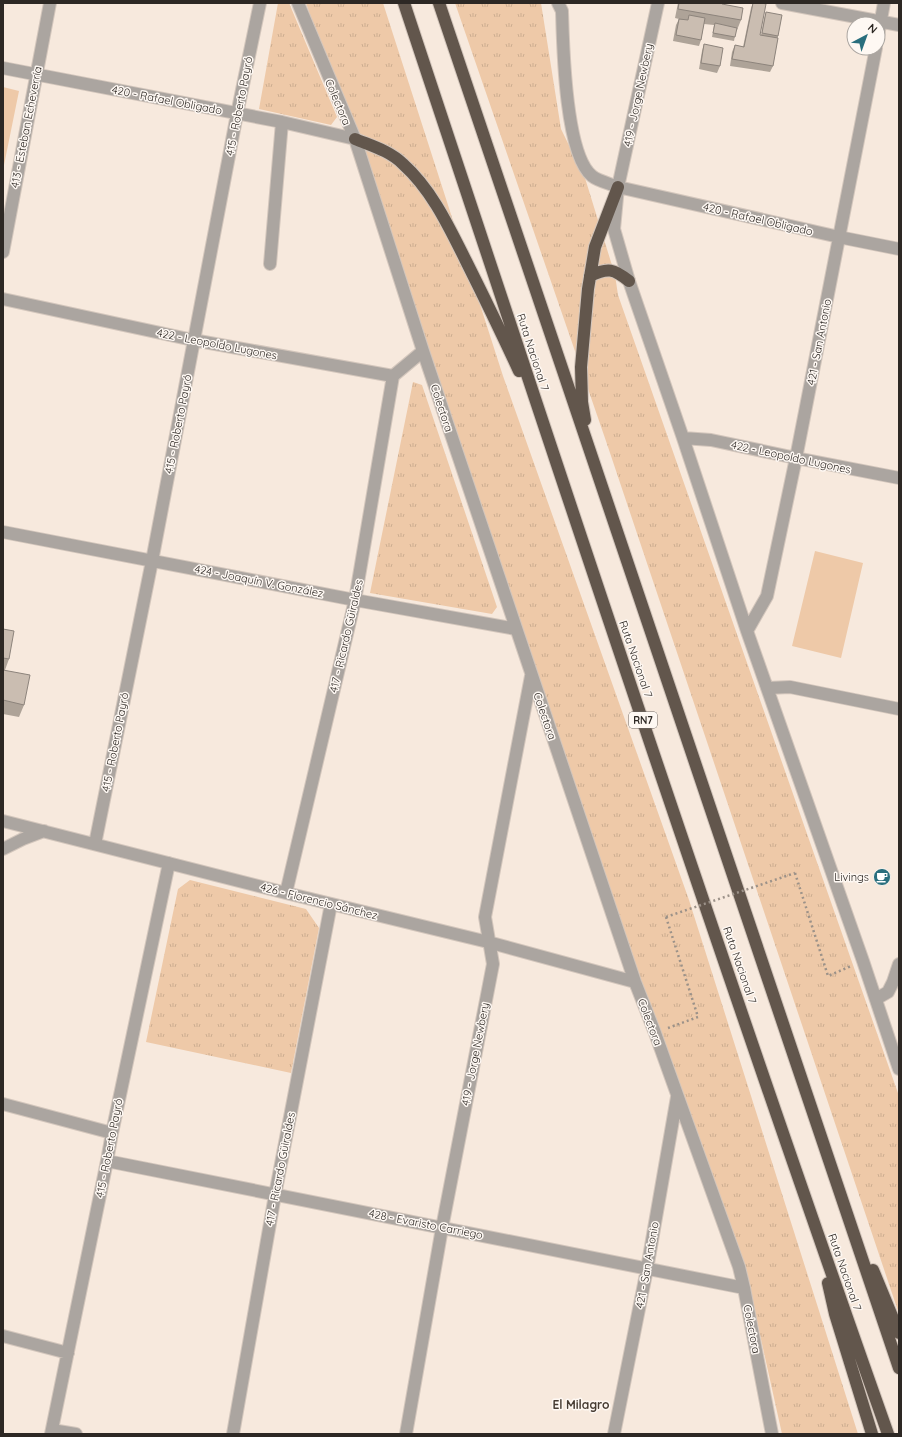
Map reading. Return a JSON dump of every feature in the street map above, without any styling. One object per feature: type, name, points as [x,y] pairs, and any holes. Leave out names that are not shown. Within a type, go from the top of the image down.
[{"type":"highway","name":"Ruta Nacional 7","points":[[404,3],[542,422],[812,1218],[888,1434]]},
{"type":"highway","name":"Ruta Nacional 7","points":[[439,3],[592,461],[899,1368]]},
{"type":"highway","points":[[355,139],[386,151],[403,164],[434,200],[494,317],[542,422]]},
{"type":"highway","points":[[592,461],[582,402],[581,367],[586,298],[595,247],[618,187]]},
{"type":"highway","points":[[590,276],[602,270],[609,270],[619,273],[629,281]]},
{"type":"highway","points":[[847,1215],[882,1290],[899,1333]]},
{"type":"highway","points":[[812,1218],[835,1314],[872,1434]]},
{"type":"street","name":"413 - Esteban Echeverría","points":[[3,252],[50,3]]},
{"type":"street","name":"415 - Roberto Payró","points":[[95,844],[152,560],[193,340],[260,3]]},
{"type":"street","name":"Colectora","points":[[298,3],[355,139],[423,351],[635,982],[655,1033],[726,1230],[744,1288],[772,1434]]},
{"type":"street","name":"420 - Rafael Obligado","points":[[558,3],[562,10],[565,79],[572,128],[582,162],[592,176],[618,187],[839,237],[899,249]]},
{"type":"street","name":"419 - Jorge Newbery","points":[[618,187],[658,3]]},
{"type":"street","points":[[782,3],[850,16]]},
{"type":"street","points":[[882,16],[884,3]]},
{"type":"street","points":[[886,23],[899,26]]},
{"type":"street","name":"421 - San Antonio","points":[[747,631],[766,596],[796,458],[874,56]]},
{"type":"street","name":"420 - Rafael Obligado","points":[[3,68],[282,122],[355,139]]},
{"type":"street","points":[[270,264],[282,122]]},
{"type":"street","points":[[618,187],[614,229],[629,281],[684,438],[747,631],[876,999],[894,1038],[899,1069]]},
{"type":"street","name":"422 - Leopoldo Lugones","points":[[3,300],[193,340],[393,376]]},
{"type":"street","points":[[393,376],[423,351]]},
{"type":"street","name":"417 - Ricardo Güiraldes","points":[[286,893],[355,600],[393,376]]},
{"type":"street","name":"422 - Leopoldo Lugones","points":[[684,438],[711,440],[899,478]]},
{"type":"street","name":"424 - Joaquín V. González","points":[[3,532],[355,600],[516,629]]},
{"type":"street","name":"419 - Jorge Newbery","points":[[406,1434],[442,1228],[492,964],[485,916],[531,675]]},
{"type":"street","points":[[768,688],[790,687],[899,709]]},
{"type":"street","name":"426 - Florencio Sánchez","points":[[3,821],[286,893],[488,942],[635,982]]},
{"type":"street","points":[[3,849],[44,832]]},
{"type":"street","name":"415 - Roberto Payró","points":[[51,1432],[169,863]]},
{"type":"street","name":"417 - Ricardo Güiraldes","points":[[233,1434],[275,1194],[331,904]]},
{"type":"street","points":[[876,999],[888,992],[899,964]]},
{"type":"street","name":"421 - San Antonio","points":[[614,1434],[647,1269],[677,1096]]},
{"type":"street","points":[[3,1104],[112,1134]]},
{"type":"street","name":"428 - Evaristo Carriego","points":[[107,1161],[744,1288]]},
{"type":"street","points":[[3,1336],[68,1353]]},
{"type":"street","points":[[51,1432],[76,1434]]},
{"type":"path","points":[[655,1033],[698,1017],[666,917],[795,873],[828,976],[863,961]]},
{"type":"green space","points":[[278,3],[289,3],[337,117],[331,125],[259,109]]},
{"type":"green space","points":[[306,3],[383,3],[503,376],[689,900],[858,1434],[782,1434],[745,1267],[655,1040]]},
{"type":"green space","points":[[455,3],[541,3],[561,129],[585,178],[615,275],[618,295],[899,1096],[899,1314],[607,444]]},
{"type":"green space","points":[[3,87],[19,91],[3,170]]},
{"type":"green space","points":[[413,382],[422,385],[497,607],[492,614],[370,593]]},
{"type":"green space","points":[[815,551],[863,563],[841,658],[792,646]]},
{"type":"green space","points":[[190,880],[306,909],[319,928],[291,1073],[146,1042],[178,889]]},
{"type":"building","points":[[679,3],[722,3],[743,8],[741,20],[678,9]]},
{"type":"building","points":[[753,3],[766,4],[760,35],[778,38],[773,66],[732,59],[735,45],[744,47]]},
{"type":"building","points":[[766,12],[782,15],[778,36],[762,33]]},
{"type":"building","points":[[689,15],[705,18],[701,40],[676,35],[679,19],[688,20]]},
{"type":"building","points":[[715,23],[737,28],[735,37],[713,33]]},
{"type":"building","points":[[704,44],[723,48],[720,66],[701,63]]},
{"type":"building","points":[[3,629],[14,631],[9,659],[3,658]]},
{"type":"building","points":[[3,670],[30,675],[24,705],[3,700]]},
{"type":"place","name":"Livings","points":[[882,877]]},
{"type":"district","name":"El Milagro","points":[[581,1405]]}]
